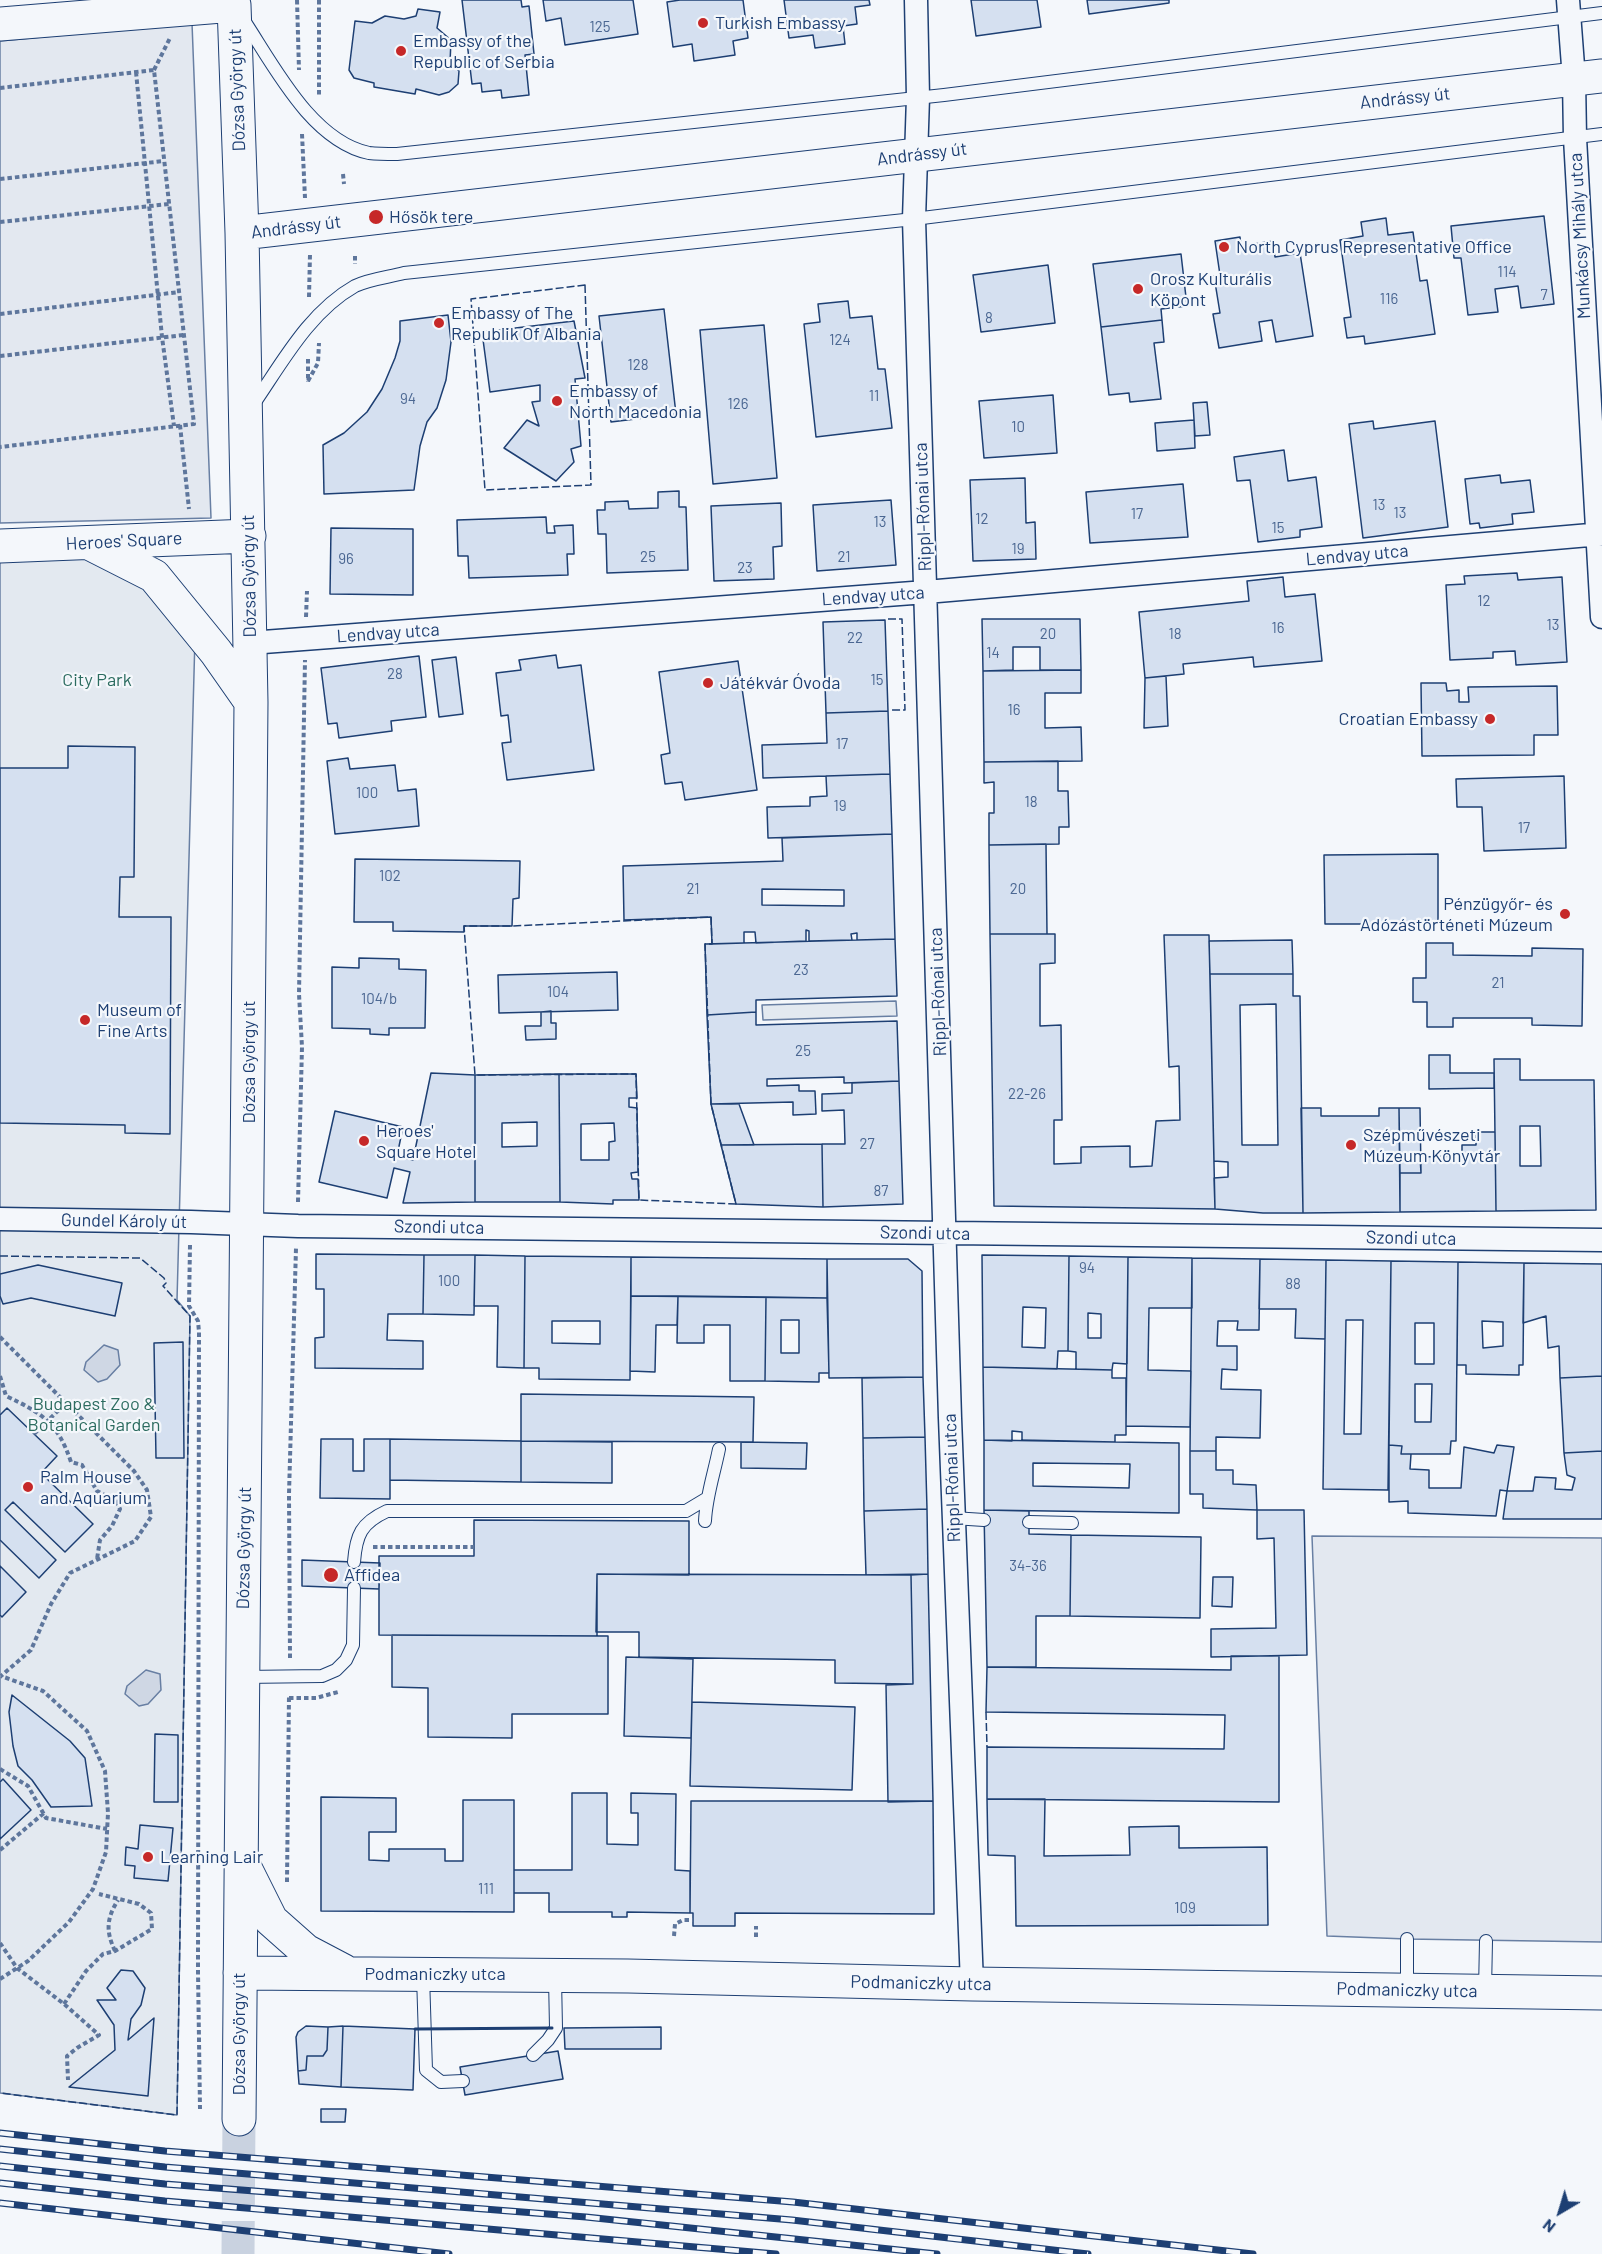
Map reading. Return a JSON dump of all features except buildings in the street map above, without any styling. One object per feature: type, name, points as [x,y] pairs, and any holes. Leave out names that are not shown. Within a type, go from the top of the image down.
[{"type":"main road","points":[[57,18],[99,0]]},
{"type":"main road","points":[[0,24],[235,2]]},
{"type":"main road","name":"Dózsa György út","points":[[235,2],[251,702],[239,2119]]},
{"type":"main road","name":"Andrássy út","points":[[242,233],[1588,77]]},
{"type":"main road","name":"Heroes' Square","points":[[0,546],[249,536]]},
{"type":"main road","points":[[88,542],[154,576],[216,652],[251,702]]},
{"type":"main road","points":[[241,1860],[272,1920],[306,1951],[348,1974]]},
{"type":"main road","name":"Podmaniczky utca","points":[[240,1973],[555,1975],[972,1984],[1602,1993]]},
{"type":"street","name":"Rippl-Rónai utca","points":[[916,0],[918,97],[914,219],[953,1518],[972,1984]]},
{"type":"street","name":"Munkácsy Mihály utca","points":[[1568,8],[1588,77],[1575,138],[1600,534],[1602,616]]},
{"type":"street","name":"Lendvay utca","points":[[250,643],[926,592],[1600,534]]},
{"type":"street","name":"Gundel Károly út","points":[[0,1219],[248,1224]]},
{"type":"street","name":"Szondi utca","points":[[248,1224],[1602,1240]]},
{"type":"lane","points":[[235,2],[300,105],[318,124],[341,141],[369,153],[397,154],[944,95],[1568,8],[1602,13]]},
{"type":"lane","points":[[246,416],[319,314],[356,285],[405,273],[914,219],[1602,134]]},
{"type":"lane","points":[[705,1521],[706,1499],[719,1449]]},
{"type":"lane","points":[[354,1562],[356,1541],[361,1531],[373,1517],[387,1511],[686,1511],[706,1499]]},
{"type":"lane","points":[[953,1518],[984,1520]]},
{"type":"lane","points":[[1029,1522],[1072,1523]]},
{"type":"lane","points":[[243,1677],[322,1676],[336,1670],[346,1660],[353,1645],[354,1588]]},
{"type":"lane","points":[[1407,1939],[1407,1990]]},
{"type":"lane","points":[[1485,1991],[1486,1941]]},
{"type":"lane","points":[[423,1974],[426,2070],[441,2082],[463,2081]]},
{"type":"lane","points":[[533,2055],[549,2040],[556,2028],[555,1975]]},
{"type":"path","points":[[297,0],[300,105],[310,253],[308,382],[318,363],[319,340]]},
{"type":"path","points":[[318,0],[319,100]]},
{"type":"path","points":[[0,447],[194,423],[154,70],[173,33]]},
{"type":"path","points":[[0,88],[154,70]]},
{"type":"path","points":[[136,72],[162,337],[174,426]]},
{"type":"path","points":[[0,179],[164,160]]},
{"type":"path","points":[[343,174],[344,184]]},
{"type":"path","points":[[0,222],[169,204]]},
{"type":"path","points":[[355,256],[355,264]]},
{"type":"path","points":[[0,314],[179,292]]},
{"type":"path","points":[[0,356],[184,335]]},
{"type":"path","points":[[180,425],[190,519]]},
{"type":"path","points":[[286,1883],[290,1677],[289,1494],[302,1047],[299,994],[307,591]]},
{"type":"path","points":[[191,1222],[189,1306],[198,1321],[199,1332],[198,1971],[200,2109]]},
{"type":"path","points":[[0,1337],[134,1471],[147,1490],[151,1517],[135,1541],[70,1573],[51,1604],[31,1650],[0,1676]]},
{"type":"path","points":[[0,1376],[6,1396],[38,1412],[49,1421],[57,1430],[71,1462],[82,1465],[97,1491],[116,1501],[120,1509],[112,1526],[100,1540],[97,1559]]},
{"type":"path","points":[[34,1434],[66,1403]]},
{"type":"path","points":[[368,1547],[474,1547]]},
{"type":"path","points":[[0,1676],[43,1691],[87,1731],[105,1770],[108,1813],[106,1852],[93,1889],[69,1922],[28,1961],[0,1979]]},
{"type":"path","points":[[0,1768],[28,1786],[46,1818],[107,1829]]},
{"type":"path","points":[[0,1850],[44,1813]]},
{"type":"path","points":[[64,2004],[86,1971],[103,1954],[115,1951],[152,1929],[151,1913],[139,1904],[99,1894]]},
{"type":"path","points":[[115,1951],[107,1926],[110,1913],[118,1900]]},
{"type":"path","points":[[674,1936],[675,1924],[683,1920],[693,1920]]},
{"type":"path","points":[[756,1926],[756,1937]]},
{"type":"path","points":[[0,1942],[17,1968],[64,2004],[99,2035],[67,2056],[68,2080]]},
{"type":"green space","name":"City Park","points":[[88,542],[140,583],[195,637],[177,1300],[190,1316],[177,2115],[0,2093],[0,546]]},
{"type":"green space","points":[[896,1001],[897,1016],[763,1020],[762,1005]]},
{"type":"shaded area","points":[[192,23],[211,518],[0,523],[0,41]]},
{"type":"shaded area","points":[[104,1345],[118,1350],[120,1365],[107,1379],[98,1382],[84,1370],[86,1362]]},
{"type":"shaded area","points":[[1312,1536],[1602,1538],[1602,1942],[1327,1936]]},
{"type":"shaded area","points":[[146,1670],[160,1674],[161,1690],[148,1704],[139,1706],[125,1694],[127,1686]]},
{"type":"tunnel","points":[[238,2254],[239,2119]]},
{"type":"railway","points":[[0,2133],[165,2151],[793,2202],[1253,2254]]},
{"type":"railway","points":[[0,2149],[165,2167],[792,2220],[1088,2254]]},
{"type":"railway","points":[[0,2166],[165,2184],[586,2217],[937,2254]]},
{"type":"railway","points":[[0,2183],[165,2201],[776,2254]]},
{"type":"railway","points":[[0,2203],[449,2254]]},
{"type":"fence","points":[[585,285],[591,485],[485,490],[471,299],[585,285]]},
{"type":"fence","points":[[888,619],[902,619],[905,710],[891,710]]},
{"type":"fence","points":[[711,917],[712,944],[705,944],[711,1104],[736,1204],[639,1200],[636,1074],[475,1075],[464,926],[711,917]]},
{"type":"fence","points":[[0,1256],[140,1258],[164,1278],[166,1283],[163,1286],[190,1316],[177,2115],[0,2093]]},
{"type":"fence","points":[[986,1712],[987,1747]]},
{"type":"wall","points":[[415,2029],[552,2028]]},
{"type":"place","name":"Turkish Embassy","points":[[703,23]]},
{"type":"place","name":"Embassy of the Republic of Serbia","points":[[401,51]]},
{"type":"place","name":"Hősök tere","points":[[376,217]]},
{"type":"place","name":"North Cyprus Representative Office","points":[[1224,247]]},
{"type":"place","name":"Orosz Kulturális Köpont","points":[[1138,289]]},
{"type":"place","name":"Embassy of The Republik Of Albania","points":[[439,323]]},
{"type":"place","name":"Embassy of North Macedonia","points":[[557,401]]},
{"type":"place","name":"Játékvár Óvoda","points":[[708,683]]},
{"type":"place","name":"Croatian Embassy","points":[[1490,719]]},
{"type":"place","name":"Pénzügyőr- és Adózástörténeti Múzeum","points":[[1565,914]]},
{"type":"place","name":"Museum of Fine Arts","points":[[85,1020]]},
{"type":"place","name":"Heroes' Square Hotel","points":[[364,1141]]},
{"type":"place","name":"Szépművészeti Múzeum Könyvtár","points":[[1351,1145]]},
{"type":"place","name":"Palm House and Aquarium","points":[[28,1487]]},
{"type":"place","name":"Affidea","points":[[331,1575]]},
{"type":"place","name":"Learning Lair","points":[[148,1857]]},
{"type":"park label","name":"Budapest Zoo & Botanical Garden","points":[[94,1414]]}]
